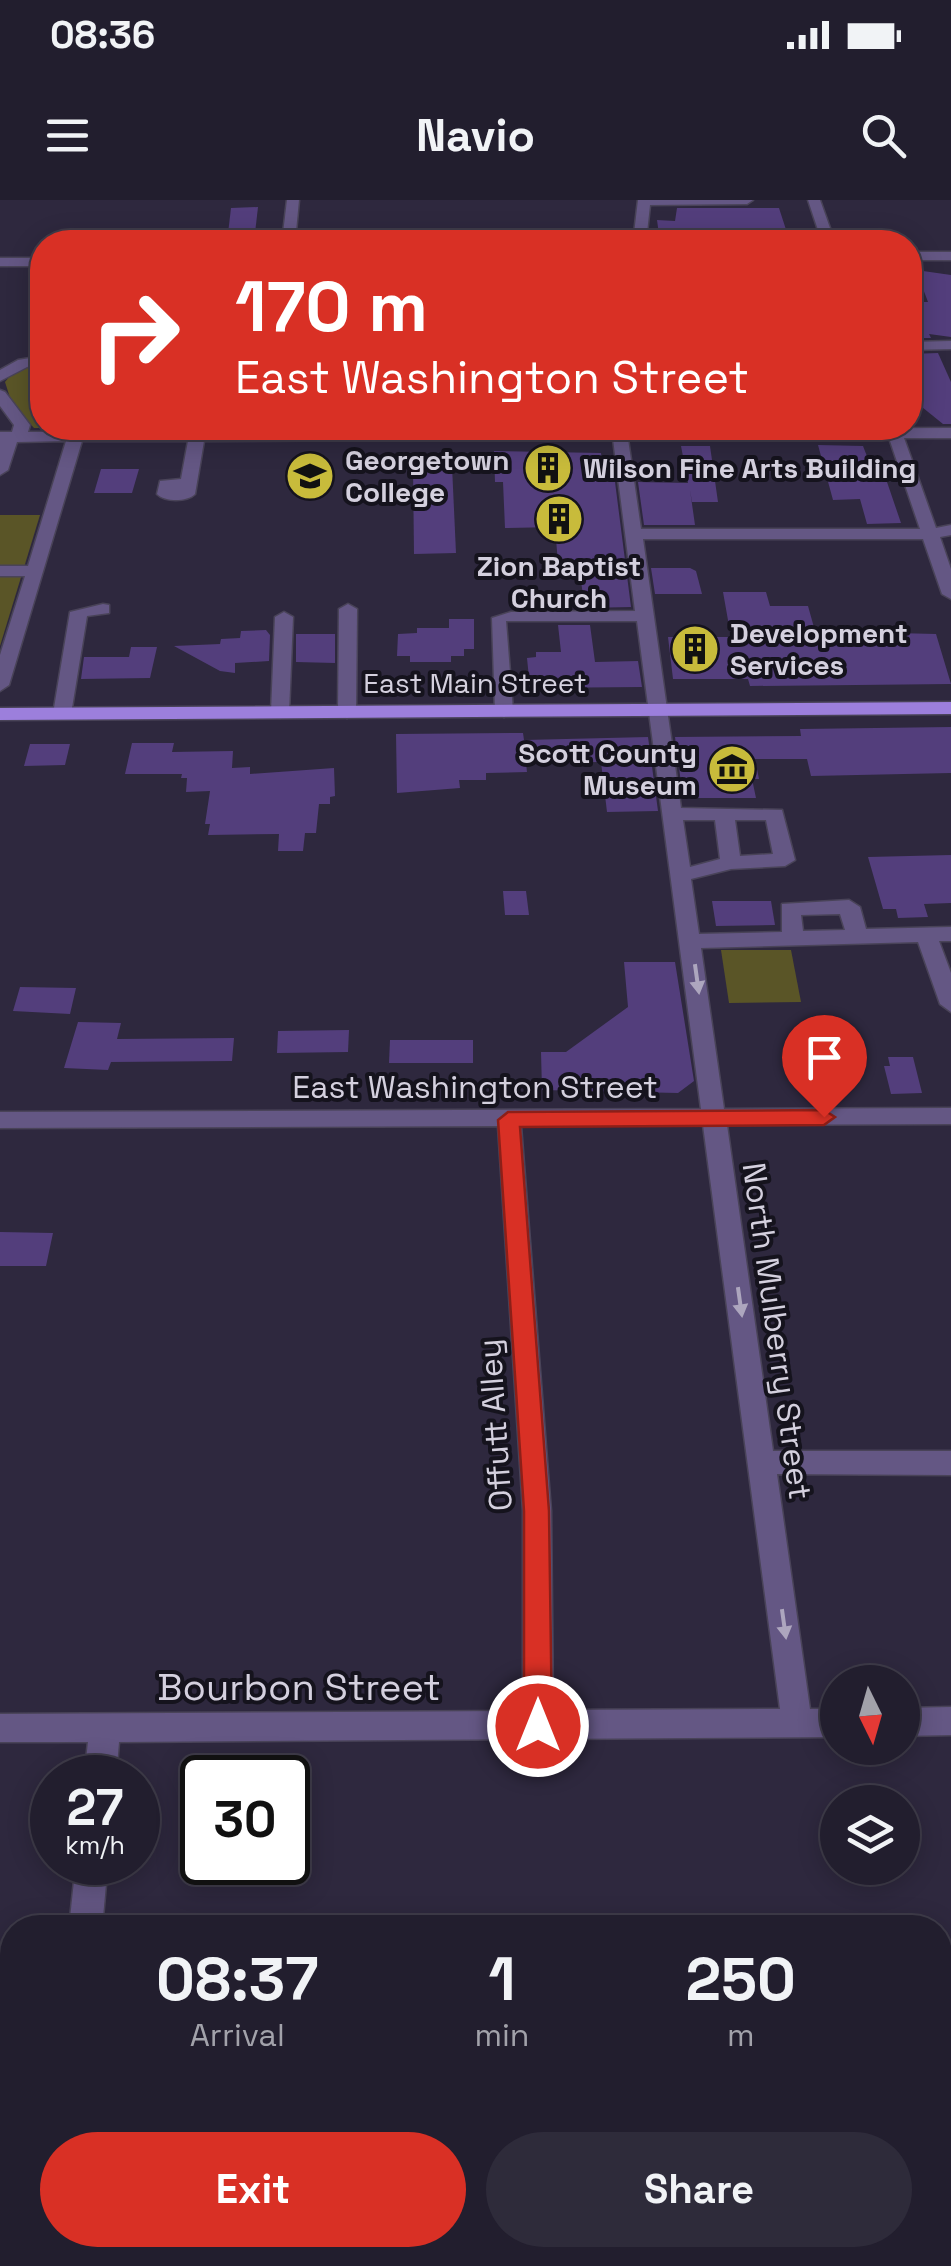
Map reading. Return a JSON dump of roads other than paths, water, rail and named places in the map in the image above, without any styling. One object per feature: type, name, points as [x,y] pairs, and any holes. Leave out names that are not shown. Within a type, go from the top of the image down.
[{"type":"main road","name":"East Main Street","points":[[0,714],[951,708]]},
{"type":"street","points":[[289,230],[293,200]]},
{"type":"street","points":[[640,230],[644,200],[747,200]]},
{"type":"street","points":[[814,200],[825,230]]},
{"type":"street","points":[[922,256],[951,256]]},
{"type":"street","points":[[0,262],[30,262]]},
{"type":"street","points":[[922,346],[951,345]]},
{"type":"street","points":[[0,376],[30,362]]},
{"type":"street","points":[[0,395],[22,425],[10,437],[0,470]]},
{"type":"street","points":[[922,431],[951,433]]},
{"type":"street","points":[[0,685],[75,440]]},
{"type":"street","points":[[189,484],[196,440]]},
{"type":"street","name":"North Mulberry Street","points":[[620,440],[797,1724]]},
{"type":"street","points":[[897,440],[951,594]]},
{"type":"street","points":[[633,534],[930,534],[951,530]]},
{"type":"street","points":[[0,571],[35,571]]},
{"type":"street","points":[[62,714],[79,612],[103,609]]},
{"type":"street","points":[[346,712],[348,609]]},
{"type":"street","points":[[504,711],[504,620],[645,616]]},
{"type":"street","points":[[280,712],[284,617]]},
{"type":"street","points":[[674,814],[775,814],[785,860],[731,864],[682,875]]},
{"type":"street","points":[[724,814],[731,864]]},
{"type":"street","points":[[926,934],[943,966],[951,1004]]},
{"type":"street","points":[[692,940],[951,934]]},
{"type":"street","name":"East Washington Street","points":[[0,1120],[951,1116]]},
{"type":"street","name":"Offutt Alley","points":[[508,1120],[536,1511],[538,1726]]},
{"type":"street","points":[[762,1462],[951,1463]]},
{"type":"street","points":[[920,1722],[951,1722]]},
{"type":"street","name":"Bourbon Street","points":[[0,1728],[820,1723]]},
{"type":"street","points":[[102,1755],[105,1728]]},
{"type":"street","points":[[86,1915],[90,1885]]},
{"type":"place","name":"Wilson Fine Arts Building","points":[[548,468]]},
{"type":"place","name":"Georgetown College","points":[[310,476]]},
{"type":"place","name":"Zion Baptist Church","points":[[559,519]]},
{"type":"place","name":"Development Services","points":[[695,649]]},
{"type":"place","name":"Scott County Museum","points":[[732,769]]}]
